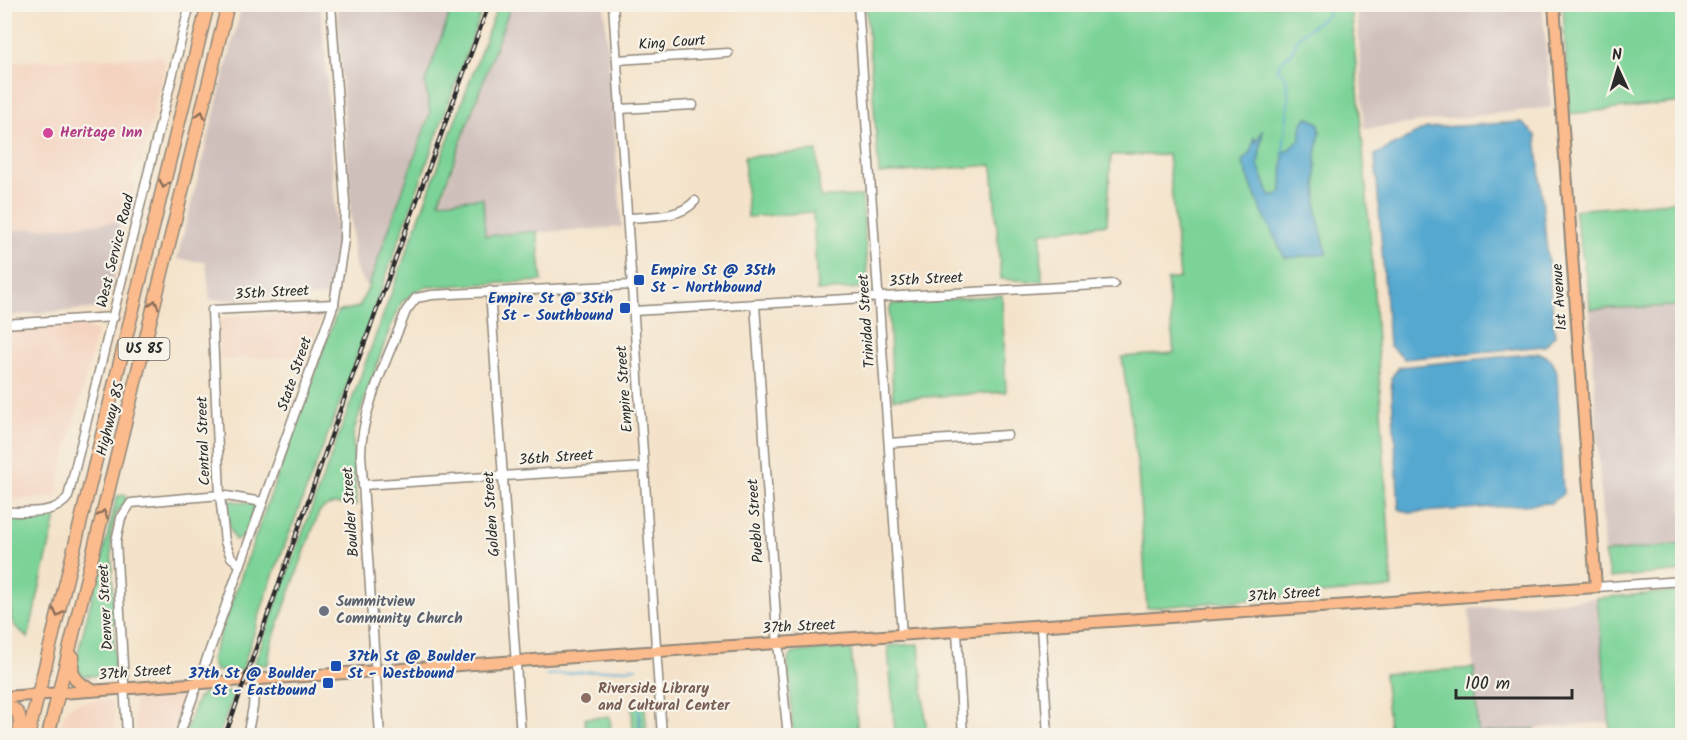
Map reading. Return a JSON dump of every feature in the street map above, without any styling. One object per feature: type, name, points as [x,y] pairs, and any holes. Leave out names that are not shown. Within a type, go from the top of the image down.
[{"type":"highway","name":"Highway 85","points":[[28,735],[208,4]]},
{"type":"highway","name":"Highway 85","points":[[48,735],[228,4]]},
{"type":"highway","points":[[92,690],[77,681],[71,667],[93,578],[93,554]]},
{"type":"highway","points":[[4,704],[19,713],[20,735]]},
{"type":"main road","name":"1st Avenue","points":[[1554,4],[1596,587]]},
{"type":"main road","name":"37th Street","points":[[4,697],[1596,587]]},
{"type":"street","name":"West Service Road","points":[[4,512],[51,510],[64,503],[68,497],[190,4]]},
{"type":"street","name":"State Street","points":[[179,735],[334,304],[344,240],[345,202],[331,4]]},
{"type":"street","name":"Empire Street","points":[[613,4],[662,735]]},
{"type":"street","name":"Trinidad Street","points":[[858,4],[902,636]]},
{"type":"street","name":"King Court","points":[[617,60],[728,53]]},
{"type":"street","points":[[620,109],[693,105]]},
{"type":"street","points":[[628,218],[669,214],[688,208],[695,201]]},
{"type":"street","name":"35th Street","points":[[633,311],[1114,284]]},
{"type":"street","points":[[490,291],[632,285]]},
{"type":"street","name":"Boulder Street","points":[[380,735],[361,433],[406,311],[416,298],[490,291]]},
{"type":"street","name":"Golden Street","points":[[490,291],[521,735]]},
{"type":"street","name":"35th Street","points":[[212,310],[334,304]]},
{"type":"street","name":"Pueblo Street","points":[[755,304],[778,643],[788,735]]},
{"type":"street","name":"Central Street","points":[[212,310],[220,495],[225,542],[231,557],[240,566]]},
{"type":"street","points":[[4,324],[114,317]]},
{"type":"street","points":[[889,444],[1007,435]]},
{"type":"street","name":"36th Street","points":[[363,486],[643,466]]},
{"type":"street","points":[[220,495],[263,502]]},
{"type":"street","name":"Denver Street","points":[[128,735],[116,541],[123,513],[131,503],[220,495]]},
{"type":"street","points":[[1596,587],[1683,581]]},
{"type":"street","points":[[1041,627],[1048,735]]},
{"type":"street","points":[[957,632],[963,735]]},
{"type":"street","points":[[4,636],[5,642]]},
{"type":"street","points":[[247,735],[254,707],[255,680]]},
{"type":"shaded area","points":[[242,5],[320,5],[338,250],[329,296],[210,300],[206,262],[177,259]]},
{"type":"shaded area","points":[[337,5],[453,5],[425,83],[429,112],[368,288],[356,270],[353,251]]},
{"type":"shaded area","points":[[511,5],[604,5],[622,227],[485,236],[440,204]]},
{"type":"shaded area","points":[[1357,5],[1542,5],[1551,107],[1364,129]]},
{"type":"shaded area","points":[[161,56],[161,60],[165,60],[165,65],[141,164],[136,163],[130,182],[134,184],[134,190],[127,221],[5,231],[4,62]]},
{"type":"shaded area","points":[[117,222],[123,236],[108,302],[101,308],[5,316],[5,231]]},
{"type":"shaded area","points":[[1682,306],[1682,544],[1604,553],[1590,309]]},
{"type":"shaded area","points":[[325,310],[307,356],[220,360],[218,328],[220,320],[226,317]]},
{"type":"shaded area","points":[[79,324],[97,332],[55,497],[5,500],[5,331]]},
{"type":"shaded area","points":[[1597,598],[1610,722],[1478,733],[1469,609]]},
{"type":"shaded area","points":[[179,695],[182,699],[171,735],[136,735],[134,703],[137,699]]},
{"type":"shaded area","points":[[109,700],[113,703],[115,735],[59,735],[64,714],[68,708],[82,702]]},
{"type":"green space","points":[[453,4],[484,5],[343,395],[269,586],[242,670],[215,671],[211,659],[337,312],[359,307],[368,288],[430,113],[425,83]]},
{"type":"green space","points":[[498,5],[511,5],[439,202],[483,198],[485,236],[537,231],[542,281],[427,287],[416,291],[402,302],[390,328],[353,436],[356,505],[332,505],[319,512],[271,644],[268,665],[254,664]]},
{"type":"green space","points":[[866,5],[1351,5],[1372,259],[1392,588],[1147,608],[1138,470],[1122,357],[1174,353],[1167,280],[1180,278],[1168,155],[1111,155],[1107,224],[1041,233],[1042,282],[1001,279],[992,165],[879,174]]},
{"type":"green space","points":[[1563,5],[1682,5],[1682,102],[1569,114]]},
{"type":"green space","points":[[817,151],[820,197],[862,196],[868,280],[867,285],[861,288],[817,291],[813,212],[748,217],[744,157]]},
{"type":"green space","points":[[1682,201],[1682,306],[1590,309],[1589,291],[1574,210]]},
{"type":"green space","points":[[1002,295],[1006,392],[893,399],[889,311],[892,304]]},
{"type":"green space","points":[[126,495],[125,504],[117,511],[111,534],[115,669],[112,670],[112,675],[83,676],[75,665],[117,496]]},
{"type":"green space","points":[[227,500],[255,504],[244,537],[235,540],[229,526]]},
{"type":"green space","points":[[57,513],[28,638],[11,619],[8,520]]},
{"type":"green space","points":[[1682,544],[1682,571],[1610,578],[1604,553]]},
{"type":"green space","points":[[1682,591],[1682,735],[1611,735],[1597,598]]},
{"type":"green space","points":[[919,644],[927,735],[895,735],[888,646]]},
{"type":"green space","points":[[851,648],[858,735],[793,735],[788,660],[794,652]]},
{"type":"green space","points":[[1474,668],[1478,733],[1535,729],[1536,735],[1390,735],[1384,674]]},
{"type":"green space","points":[[228,691],[234,694],[219,735],[184,736],[198,697],[200,698],[203,693]]},
{"type":"green space","points":[[644,698],[647,735],[636,735],[643,733],[639,705],[639,728],[633,735],[632,703]]},
{"type":"green space","points":[[610,717],[611,734],[586,735],[585,718]]},
{"type":"water","points":[[1307,117],[1319,123],[1320,132],[1316,156],[1317,214],[1327,254],[1285,258],[1260,208],[1242,161],[1251,152],[1254,137],[1256,142],[1263,130],[1258,165],[1270,196],[1277,196],[1282,191],[1283,152],[1300,139],[1302,123]]},
{"type":"water","points":[[1521,122],[1536,135],[1555,335],[1545,346],[1404,359],[1389,345],[1375,155],[1426,128]]},
{"type":"water","points":[[1539,353],[1551,359],[1557,372],[1563,494],[1551,503],[1409,513],[1399,509],[1391,378],[1399,367]]},
{"type":"waterway","points":[[1283,152],[1289,97],[1286,77],[1277,69],[1291,53],[1299,36],[1328,14],[1332,4]]},
{"type":"waterway","points":[[546,675],[636,668]]},
{"type":"waterway","points":[[639,706],[640,733]]},
{"type":"waterway","points":[[634,736],[640,731]]},
{"type":"railway","points":[[225,736],[352,377],[489,4]]},
{"type":"place","name":"Heritage Inn","points":[[48,133]]},
{"type":"place","name":"Empire St @ 35th St - Northbound","points":[[639,280]]},
{"type":"place","name":"Empire St @ 35th St - Southbound","points":[[625,308]]},
{"type":"place","name":"Summitview Community Church","points":[[324,611]]},
{"type":"place","name":"37th St @ Boulder St - Westbound","points":[[336,666]]},
{"type":"place","name":"37th St @ Boulder St - Eastbound","points":[[328,683]]},
{"type":"place","name":"Riverside Library and Cultural Center","points":[[586,698]]}]
